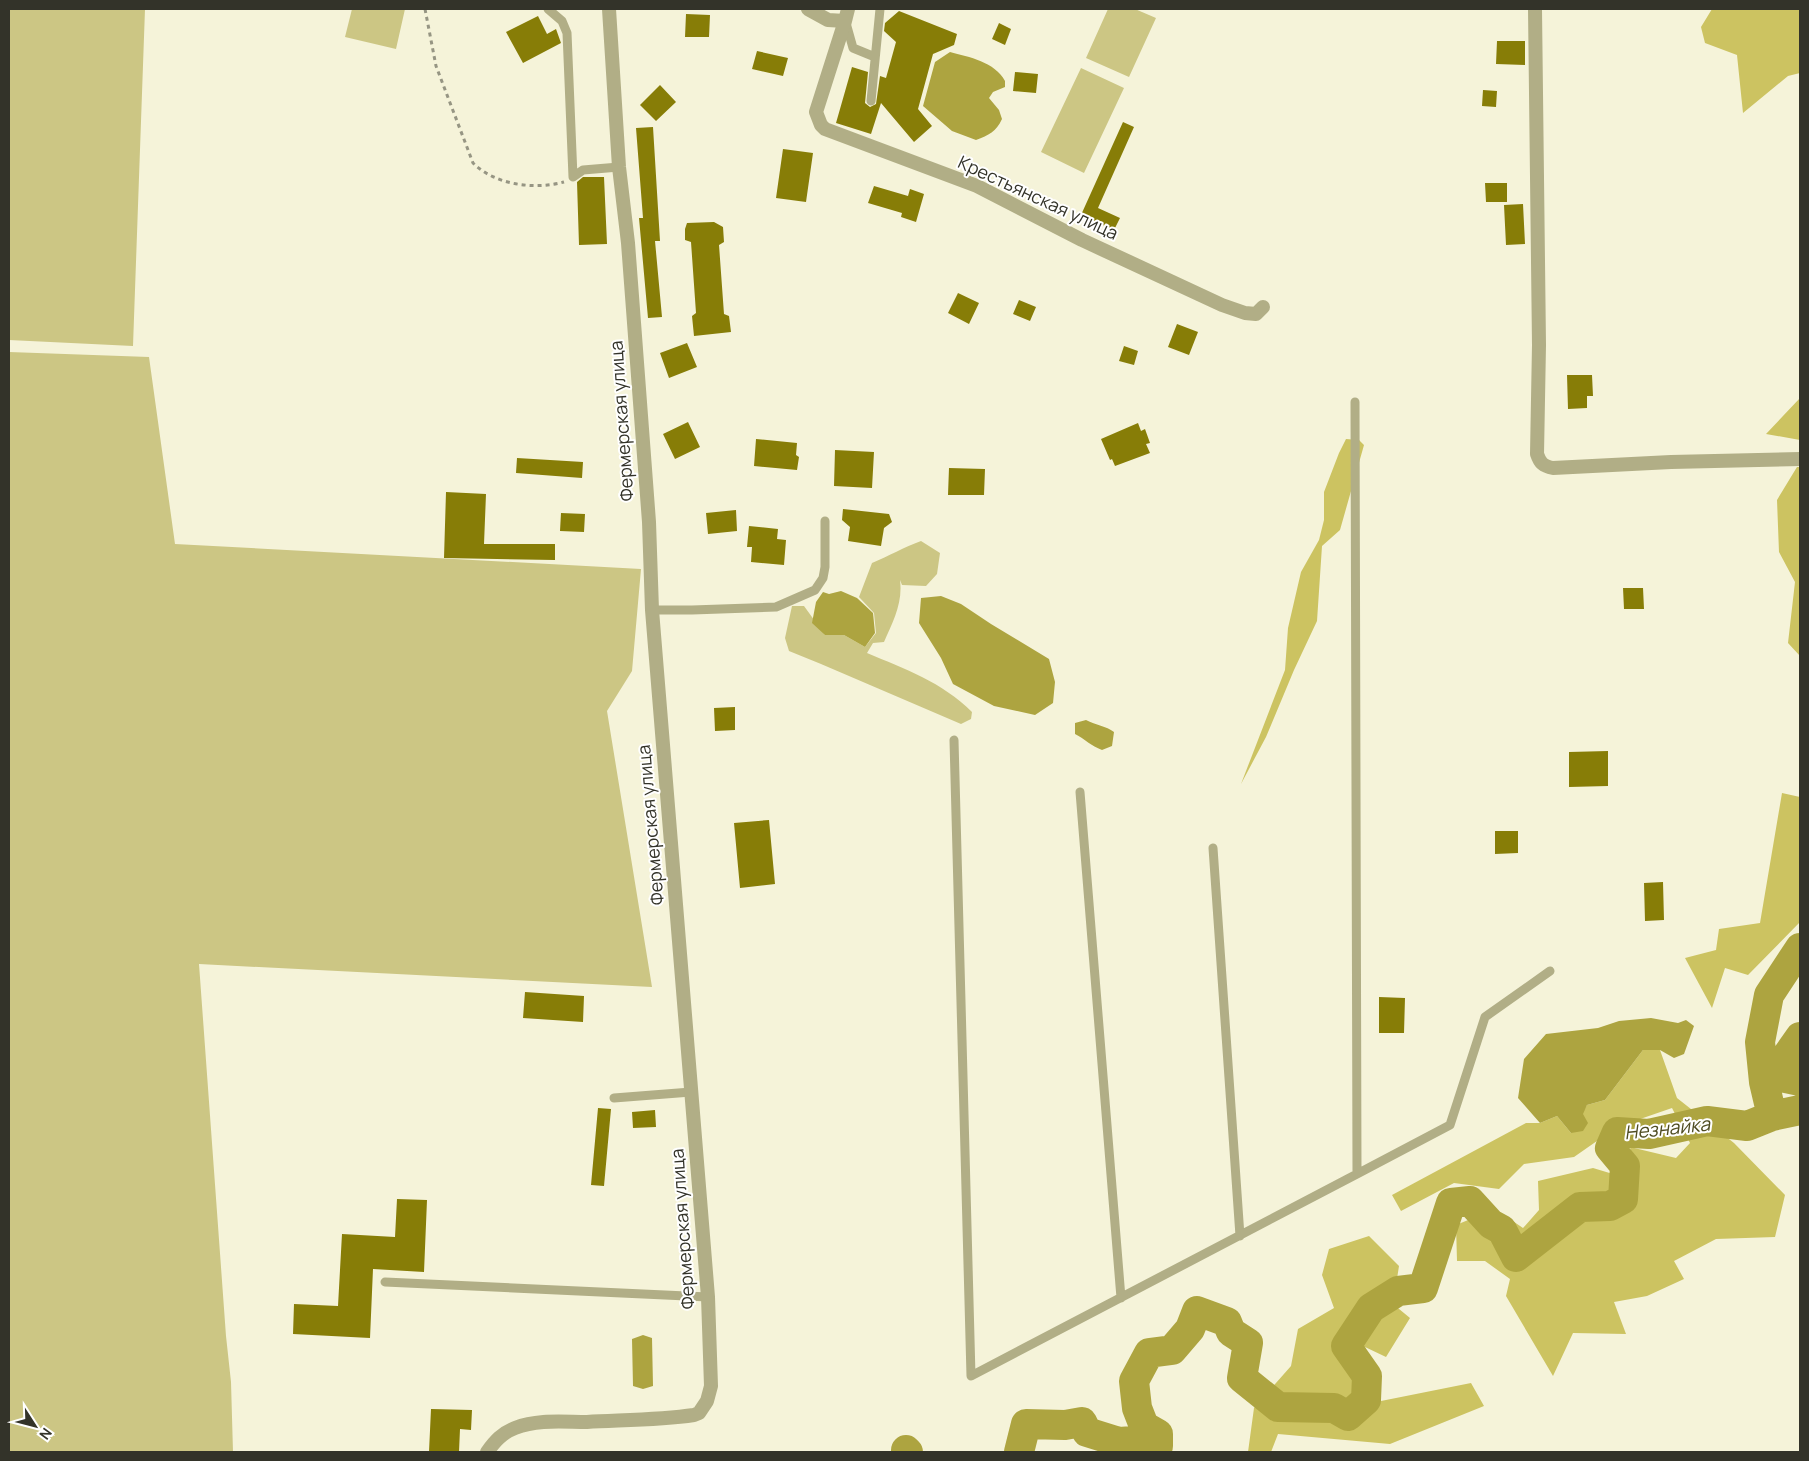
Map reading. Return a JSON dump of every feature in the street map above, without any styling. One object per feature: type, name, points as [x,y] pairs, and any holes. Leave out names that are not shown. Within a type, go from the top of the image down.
[{"type":"street","name":"Фермерская улица","points":[[487,1452],[495,1440],[503,1433],[526,1425],[547,1422],[586,1422],[682,1416],[699,1413],[707,1401],[711,1386],[708,1297],[652,610],[649,522],[630,263],[619,166],[609,9]]},
{"type":"street","points":[[808,9],[828,20],[846,15]]},
{"type":"street","points":[[1535,9],[1539,335],[1537,454],[1540,462],[1545,466],[1553,468],[1671,462],[1800,459]]},
{"type":"street","name":"Крестьянская улица","points":[[846,15],[816,112],[821,125],[835,134],[978,186],[1082,240],[1222,305],[1245,313],[1256,314],[1264,307]]},
{"type":"lane","points":[[548,9],[562,21],[567,33],[573,177]]},
{"type":"lane","points":[[871,101],[880,9]]},
{"type":"lane","points":[[846,15],[853,48],[875,57]]},
{"type":"lane","points":[[573,177],[582,170],[619,166]]},
{"type":"lane","points":[[1355,402],[1357,1174]]},
{"type":"lane","points":[[652,610],[776,607],[812,592],[823,578],[826,567],[825,521]]},
{"type":"lane","points":[[954,740],[971,1376],[1450,1126],[1485,1017],[1550,971]]},
{"type":"lane","points":[[1080,792],[1120,1298]]},
{"type":"lane","points":[[1213,848],[1240,1236]]},
{"type":"lane","points":[[614,1098],[691,1092]]},
{"type":"lane","points":[[385,1282],[708,1297]]},
{"type":"path","points":[[425,9],[436,66],[473,163],[482,172],[496,178],[529,185],[551,186],[573,177]]},
{"type":"shaded area","points":[[9,9],[145,9],[133,346],[9,340]]},
{"type":"shaded area","points":[[352,9],[405,9],[396,49],[345,37]]},
{"type":"shaded area","points":[[1108,9],[1135,9],[1156,18],[1129,77],[1086,58]]},
{"type":"shaded area","points":[[1712,9],[1800,9],[1800,73],[1788,76],[1743,113],[1737,55],[1705,43],[1701,27]]},
{"type":"shaded area","points":[[950,52],[981,61],[995,69],[1005,81],[1005,87],[993,92],[989,98],[999,110],[1002,119],[992,132],[976,140],[952,131],[923,106],[935,62]]},
{"type":"shaded area","points":[[1081,68],[1124,88],[1084,173],[1041,152]]},
{"type":"shaded area","points":[[9,352],[149,357],[175,544],[641,569],[632,671],[607,711],[652,987],[199,964],[231,1382],[233,1452],[9,1452]]},
{"type":"shaded area","points":[[1800,398],[1800,440],[1766,434]]},
{"type":"shaded area","points":[[1346,439],[1359,440],[1364,445],[1340,530],[1322,546],[1317,621],[1266,737],[1241,784],[1285,670],[1288,628],[1301,572],[1319,540],[1324,520],[1324,492]]},
{"type":"shaded area","points":[[1797,467],[1800,467],[1800,656],[1788,643],[1795,582],[1779,552],[1777,500]]},
{"type":"shaded area","points":[[921,541],[940,553],[937,574],[926,586],[902,585],[900,580],[899,604],[894,620],[884,642],[873,643],[867,653],[922,677],[948,692],[972,712],[971,719],[961,724],[789,651],[785,638],[792,606],[804,606],[825,635],[844,635],[865,647],[876,633],[874,613],[859,597],[872,563]]},
{"type":"shaded area","points":[[841,591],[857,598],[873,613],[875,633],[865,647],[844,635],[825,635],[812,623],[816,602],[823,592],[829,594]]},
{"type":"shaded area","points":[[941,596],[961,604],[1049,659],[1055,682],[1053,703],[1035,715],[994,706],[953,684],[941,658],[919,623],[921,598]]},
{"type":"shaded area","points":[[1086,720],[1114,732],[1112,746],[1102,750],[1075,734],[1075,723]]},
{"type":"shaded area","points":[[1782,793],[1800,797],[1800,922],[1748,975],[1725,968],[1712,1008],[1685,958],[1716,950],[1719,929],[1760,923]]},
{"type":"shaded area","points":[[1651,1018],[1678,1023],[1686,1020],[1694,1026],[1684,1054],[1674,1058],[1660,1050],[1643,1050],[1605,1100],[1587,1105],[1583,1114],[1588,1123],[1583,1131],[1571,1133],[1557,1116],[1540,1123],[1518,1098],[1524,1059],[1546,1034],[1598,1028],[1619,1021]]},
{"type":"shaded area","points":[[1643,1050],[1660,1050],[1677,1098],[1734,1143],[1785,1195],[1775,1237],[1716,1239],[1674,1261],[1684,1279],[1647,1296],[1614,1302],[1626,1334],[1573,1333],[1553,1376],[1506,1296],[1510,1279],[1485,1261],[1457,1261],[1456,1225],[1495,1209],[1523,1228],[1539,1210],[1538,1181],[1593,1168],[1636,1181],[1630,1147],[1676,1158],[1690,1143],[1672,1108],[1617,1127],[1574,1157],[1524,1164],[1499,1189],[1454,1183],[1401,1211],[1392,1195],[1526,1123],[1540,1123],[1557,1116],[1571,1133],[1587,1105],[1605,1100]]},
{"type":"shaded area","points":[[1369,1236],[1399,1266],[1393,1304],[1410,1318],[1386,1357],[1365,1347],[1381,1401],[1471,1383],[1484,1406],[1390,1444],[1278,1434],[1271,1452],[1248,1452],[1254,1408],[1291,1366],[1298,1329],[1334,1308],[1322,1275],[1329,1249]]},
{"type":"shaded area","points":[[643,1335],[652,1338],[653,1386],[643,1389],[633,1386],[632,1339]]},
{"type":"building","points":[[899,11],[957,34],[954,45],[933,54],[918,109],[932,126],[914,142],[881,103],[871,134],[836,123],[852,67],[868,72],[865,103],[870,107],[876,104],[880,76],[886,78],[896,42],[884,31],[885,23]]},
{"type":"building","points":[[686,14],[710,15],[709,37],[685,37]]},
{"type":"building","points":[[538,16],[547,34],[556,29],[561,43],[523,63],[506,32]]},
{"type":"building","points":[[999,23],[1011,29],[1005,45],[992,39]]},
{"type":"building","points":[[1497,41],[1525,41],[1525,65],[1496,64]]},
{"type":"building","points":[[757,51],[788,58],[783,76],[752,69]]},
{"type":"building","points":[[1015,72],[1038,74],[1036,93],[1013,91]]},
{"type":"building","points":[[660,85],[676,102],[656,121],[640,105]]},
{"type":"building","points":[[1483,90],[1497,91],[1496,107],[1482,106]]},
{"type":"building","points":[[1123,122],[1134,127],[1098,208],[1120,218],[1114,230],[1081,215]]},
{"type":"building","points":[[653,127],[660,241],[655,241],[662,317],[648,318],[639,218],[643,218],[636,128]]},
{"type":"building","points":[[783,149],[813,153],[806,202],[776,198]]},
{"type":"building","points":[[583,177],[604,177],[607,244],[579,245],[577,182]]},
{"type":"building","points":[[1485,183],[1507,183],[1507,202],[1486,202]]},
{"type":"building","points":[[874,186],[908,196],[910,189],[924,194],[916,222],[901,217],[902,213],[868,203]]},
{"type":"building","points":[[1523,204],[1525,244],[1506,245],[1504,205]]},
{"type":"building","points":[[714,222],[723,227],[724,242],[719,245],[724,314],[729,316],[731,332],[694,336],[692,316],[696,313],[691,242],[685,240],[685,229],[687,223]]},
{"type":"building","points":[[958,293],[979,303],[969,324],[948,313]]},
{"type":"building","points":[[1019,300],[1036,307],[1030,321],[1013,314]]},
{"type":"building","points":[[1177,324],[1198,332],[1189,355],[1168,347]]},
{"type":"building","points":[[687,343],[697,367],[669,378],[660,353]]},
{"type":"building","points":[[1124,346],[1138,351],[1134,365],[1119,361]]},
{"type":"building","points":[[1567,375],[1592,375],[1593,396],[1587,396],[1587,408],[1568,409]]},
{"type":"building","points":[[688,422],[700,447],[675,459],[663,434]]},
{"type":"building","points":[[1138,423],[1141,431],[1145,429],[1150,443],[1146,444],[1150,453],[1115,466],[1112,459],[1110,460],[1101,439]]},
{"type":"building","points":[[756,439],[797,443],[796,455],[799,457],[797,470],[754,466]]},
{"type":"building","points":[[835,450],[874,452],[872,488],[834,486]]},
{"type":"building","points":[[517,458],[583,462],[582,478],[516,473]]},
{"type":"building","points":[[949,468],[985,469],[984,495],[948,495]]},
{"type":"building","points":[[446,492],[486,494],[484,544],[555,544],[555,560],[444,558]]},
{"type":"building","points":[[843,509],[889,514],[892,522],[884,528],[881,546],[848,541],[850,527],[842,520]]},
{"type":"building","points":[[736,510],[737,531],[708,534],[706,513]]},
{"type":"building","points":[[561,513],[585,514],[584,532],[560,531]]},
{"type":"building","points":[[749,526],[778,529],[777,539],[786,540],[784,565],[751,562],[752,547],[747,547]]},
{"type":"building","points":[[1623,588],[1643,588],[1644,609],[1624,609]]},
{"type":"building","points":[[735,707],[735,730],[715,731],[714,708]]},
{"type":"building","points":[[1608,751],[1608,786],[1569,787],[1569,752]]},
{"type":"building","points":[[769,820],[775,884],[740,888],[734,823]]},
{"type":"building","points":[[1495,831],[1518,831],[1518,853],[1495,854]]},
{"type":"building","points":[[1663,882],[1664,920],[1645,921],[1644,883]]},
{"type":"building","points":[[525,992],[584,996],[583,1022],[523,1018]]},
{"type":"building","points":[[1379,997],[1405,998],[1404,1033],[1379,1033]]},
{"type":"building","points":[[598,1108],[611,1109],[604,1186],[591,1185]]},
{"type":"building","points":[[655,1110],[656,1127],[633,1128],[632,1112]]},
{"type":"building","points":[[397,1199],[427,1200],[424,1272],[373,1269],[370,1338],[293,1334],[294,1304],[338,1306],[342,1234],[395,1237]]},
{"type":"building","points":[[431,1409],[472,1410],[471,1430],[460,1429],[459,1452],[429,1452]]},
{"type":"waterway","name":"Незнайка","points":[[1772,1116],[1764,1082],[1760,1042],[1769,995],[1800,948]]},
{"type":"waterway","name":"Незнайка","points":[[1800,1037],[1786,1057],[1781,1077],[1800,1081]]},
{"type":"waterway","name":"Незнайка","points":[[1019,1452],[1026,1424],[1065,1425],[1082,1422],[1087,1432],[1119,1442],[1134,1441],[1147,1452],[1158,1446],[1158,1434],[1144,1426],[1137,1408],[1134,1381],[1149,1353],[1172,1350],[1190,1329],[1197,1311],[1227,1322],[1231,1332],[1248,1343],[1242,1378],[1278,1407],[1334,1408],[1348,1416],[1366,1400],[1367,1376],[1346,1346],[1371,1308],[1398,1291],[1423,1288],[1451,1203],[1470,1201],[1491,1224],[1502,1230],[1516,1257],[1580,1207],[1610,1206],[1623,1199],[1625,1166],[1610,1148],[1617,1132],[1649,1134],[1707,1121],[1747,1126],[1772,1116],[1800,1110]]},
{"type":"waterway","name":"Незнайка","points":[[906,1452],[906,1450],[908,1452]]}]
